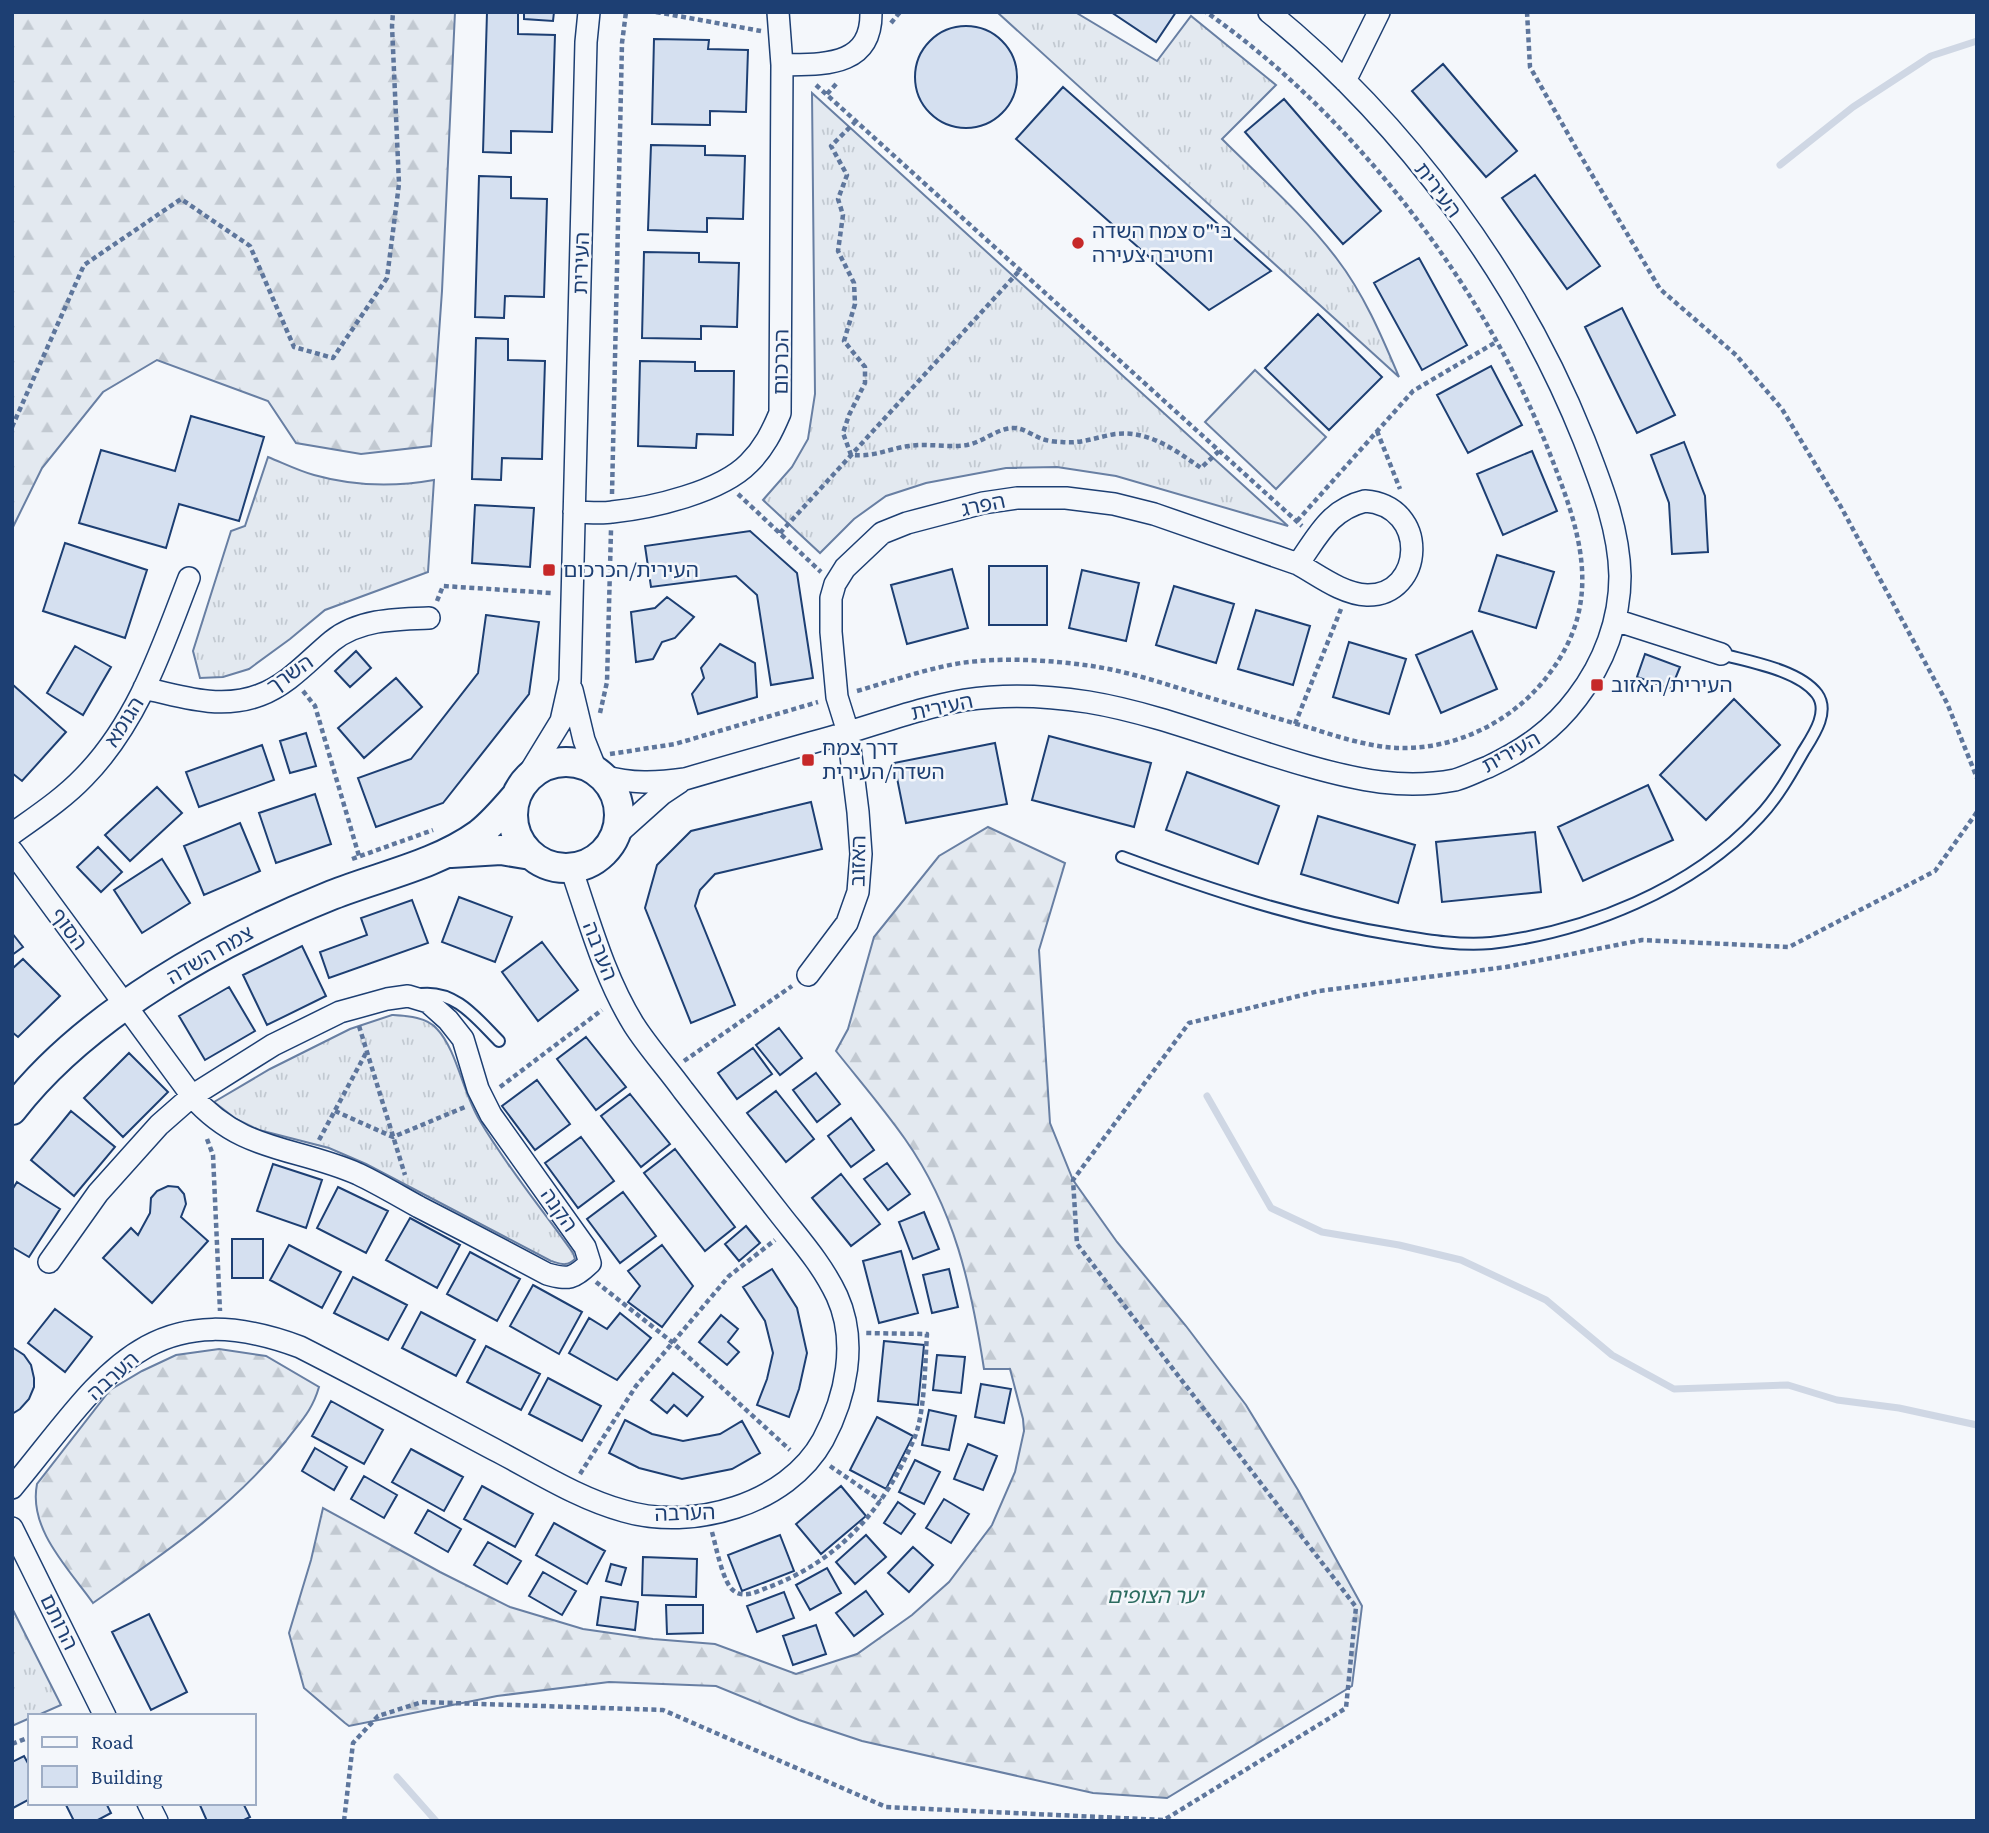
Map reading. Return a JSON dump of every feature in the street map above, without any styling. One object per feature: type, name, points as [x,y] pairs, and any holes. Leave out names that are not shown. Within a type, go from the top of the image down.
[{"type":"street","name":"העירית","points":[[520,788],[561,721],[570,681],[586,41],[589,12]]},
{"type":"street","name":"הכרכום","points":[[574,512],[611,512],[690,495],[723,481],[747,466],[766,443],[780,413],[788,65],[779,34],[778,12]]},
{"type":"street","points":[[788,65],[828,64],[844,60],[857,51],[867,37],[871,12]]},
{"type":"street","name":"העירית","points":[[570,681],[584,740],[599,773],[629,783],[653,784],[685,779],[916,711],[968,699],[1052,699],[1090,703],[1138,714],[1284,760],[1370,782],[1401,785],[1459,779],[1521,750],[1546,733],[1574,703],[1595,674],[1615,621],[1618,547],[1609,507],[1573,412],[1518,305],[1415,158],[1345,81],[1269,12]]},
{"type":"street","points":[[1345,81],[1379,12]]},
{"type":"street","name":"הפרג","points":[[835,584],[845,568],[882,533],[907,523],[983,503],[1017,498],[1066,498],[1114,503],[1198,528],[1298,564],[1348,592],[1368,595],[1384,592],[1397,583],[1410,564],[1413,548],[1410,531]]},
{"type":"street","points":[[1298,564],[1335,514],[1348,505],[1365,501],[1389,507],[1402,518],[1410,531]]},
{"type":"street","name":"הגומא","points":[[12,834],[84,778],[111,746],[144,688],[189,578]]},
{"type":"street","points":[[835,584],[831,598],[831,632],[838,697],[848,732]]},
{"type":"street","name":"השרך","points":[[144,688],[206,702],[258,696],[280,685],[335,639],[356,628],[384,620],[429,618]]},
{"type":"street","points":[[1615,621],[1721,654]]},
{"type":"street","name":"האזוב","points":[[808,975],[847,923],[858,892],[859,833],[848,732]]},
{"type":"street","points":[[566,761],[582,764],[599,773],[613,790],[618,805],[619,821],[614,837],[604,852],[589,863],[571,868],[543,863],[531,855],[520,843],[514,828],[512,812],[520,788],[537,770],[566,761]]},
{"type":"street","name":"העירית","points":[[614,837],[662,794],[685,779]]},
{"type":"street","name":"צמח השדה","points":[[12,1110],[77,1044],[125,1007],[220,947],[257,928],[332,895],[442,855],[480,834],[497,819],[520,788]]},
{"type":"street","name":"צמח השדה","points":[[442,855],[501,850],[531,855]]},
{"type":"street","name":"הסוף","points":[[12,851],[125,1007]]},
{"type":"street","name":"הערבה","points":[[12,1488],[101,1381],[125,1359],[151,1343],[183,1331],[221,1329],[269,1335],[300,1347],[571,1489],[626,1512],[658,1516],[726,1512],[785,1484],[809,1460],[836,1414],[844,1384],[848,1351],[838,1299],[823,1269],[635,1027],[600,953],[571,868]]},
{"type":"street","points":[[49,1262],[98,1193],[159,1125],[192,1097],[273,1045],[340,1012],[408,996]]},
{"type":"street","name":"הקנה","points":[[408,996],[428,1002],[448,1020],[463,1039],[478,1089],[491,1115],[584,1247],[590,1263],[581,1271]]},
{"type":"street","points":[[125,1007],[192,1097],[205,1112],[229,1130],[254,1142],[325,1160],[360,1175],[547,1274],[564,1279],[581,1271]]},
{"type":"street","name":"הרותם","points":[[12,1528],[104,1714]]},
{"type":"street","points":[[149,1805],[157,1821]]},
{"type":"lane","points":[[1122,857],[1276,910],[1346,928],[1423,940],[1489,943],[1559,930],[1621,908],[1677,883],[1722,850],[1758,818],[1785,784],[1822,716],[1819,696],[1803,680],[1721,654]]},
{"type":"lane","points":[[408,996],[445,996],[461,1004],[499,1041]]},
{"type":"path","points":[[12,428],[84,265],[181,199],[250,246],[294,346],[333,358],[387,278],[398,184],[393,12]]},
{"type":"path","points":[[598,719],[607,682],[622,43],[626,12]]},
{"type":"path","points":[[656,12],[779,34]]},
{"type":"path","points":[[1527,12],[1530,67],[1576,148],[1660,289],[1736,355],[1782,409],[1840,507],[1947,704],[1977,778]]},
{"type":"path","points":[[788,65],[856,121],[1316,539]]},
{"type":"path","points":[[851,455],[843,433],[865,383],[865,367],[844,341],[855,304],[854,283],[838,251],[843,215],[838,199],[847,174],[831,146],[856,121]]},
{"type":"path","points":[[780,533],[1020,270]]},
{"type":"path","points":[[1297,521],[1413,390],[1496,342]]},
{"type":"path","points":[[851,455],[884,453],[907,446],[964,446],[1012,428],[1043,439],[1078,443],[1115,434],[1134,433],[1154,438],[1201,468],[1219,451]]},
{"type":"path","points":[[1377,431],[1403,498],[1410,531]]},
{"type":"path","points":[[723,481],[835,584]]},
{"type":"path","points":[[429,618],[443,586],[572,594]]},
{"type":"path","points":[[1295,724],[1348,592]]},
{"type":"path","points":[[292,676],[315,706],[359,856]]},
{"type":"path","points":[[344,1821],[353,1743],[379,1716],[422,1702],[663,1710],[886,1807],[1164,1820],[1346,1708],[1356,1607],[1077,1244],[1073,1180],[1189,1023],[1319,991],[1506,967],[1642,940],[1789,947],[1935,871],[1977,812]]},
{"type":"path","points":[[669,1071],[808,975]]},
{"type":"path","points":[[335,1111],[393,1138],[483,1099],[619,997]]},
{"type":"path","points":[[353,1009],[414,1204]]},
{"type":"path","points":[[310,1157],[367,1052]]},
{"type":"path","points":[[192,1097],[214,1155],[221,1329]]},
{"type":"path","points":[[571,1489],[636,1386],[672,1342],[729,1276],[791,1228]]},
{"type":"path","points":[[581,1271],[672,1342],[809,1460],[881,1501]]},
{"type":"path","points":[[706,1514],[729,1586],[736,1594],[747,1595],[783,1581],[822,1561],[861,1527],[903,1466],[916,1435],[927,1334],[846,1333]]},
{"type":"green space","points":[[12,12],[455,12],[442,291],[431,446],[361,454],[296,443],[268,401],[157,360],[103,392],[42,468],[12,529]]},
{"type":"green space","points":[[997,12],[1075,12],[1157,61],[1191,16],[1276,85],[1222,139],[1296,212],[1347,272],[1379,331],[1399,377]]},
{"type":"green space","points":[[812,93],[1288,526],[1116,476],[1057,467],[1006,468],[926,483],[886,496],[854,519],[820,553],[763,500],[792,467],[808,439],[815,394]]},
{"type":"green space","points":[[1255,370],[1326,437],[1276,489],[1205,422]]},
{"type":"green space","points":[[268,457],[329,479],[389,484],[434,480],[428,572],[325,610],[249,669],[223,677],[200,678],[193,651],[231,531],[245,526]]},
{"type":"green space","name":"יער הצופים","points":[[988,827],[1065,863],[1039,950],[1050,1123],[1073,1180],[1117,1242],[1246,1405],[1298,1490],[1362,1606],[1352,1686],[1167,1798],[1093,1793],[862,1741],[799,1720],[716,1686],[609,1682],[497,1696],[349,1726],[304,1688],[289,1633],[323,1508],[510,1607],[583,1629],[715,1644],[796,1674],[857,1654],[912,1615],[949,1582],[992,1525],[1015,1472],[1024,1431],[1010,1369],[984,1369],[966,1278],[949,1221],[937,1193],[905,1139],[836,1051],[848,1029],[874,937],[939,856]]},
{"type":"green space","points":[[392,1015],[428,1022],[444,1038],[480,1121],[573,1253],[575,1259],[572,1262],[564,1264],[551,1261],[366,1164],[329,1148],[259,1130],[236,1119],[214,1102],[270,1069],[350,1029]]},
{"type":"green space","points":[[219,1349],[266,1356],[319,1387],[313,1403],[306,1416],[265,1465],[220,1509],[93,1603],[62,1562],[44,1532],[36,1501],[37,1484],[110,1390],[176,1355]]},
{"type":"green space","points":[[12,1608],[61,1705],[41,1714],[28,1714],[28,1719],[12,1726]]},
{"type":"building","points":[[487,12],[518,13],[518,34],[555,35],[552,132],[511,131],[511,153],[483,152]]},
{"type":"building","points":[[524,12],[554,12],[553,21],[524,19]]},
{"type":"building","points":[[1111,12],[1176,12],[1156,42]]},
{"type":"building","points":[[966,26],[985,30],[1002,41],[1013,58],[1017,77],[1013,96],[1002,113],[985,124],[966,128],[947,124],[930,113],[919,96],[915,77],[919,58],[930,41],[947,30]]},
{"type":"building","points":[[654,39],[709,40],[708,49],[748,50],[746,112],[710,111],[710,125],[652,124]]},
{"type":"building","points":[[1443,64],[1517,151],[1486,177],[1412,91]]},
{"type":"building","points":[[1063,87],[1271,271],[1209,310],[1016,139]]},
{"type":"building","points":[[1284,99],[1381,211],[1343,244],[1245,132]]},
{"type":"building","points":[[651,145],[705,146],[705,155],[745,156],[743,219],[707,218],[707,232],[648,230]]},
{"type":"building","points":[[1535,175],[1600,266],[1567,289],[1502,198]]},
{"type":"building","points":[[479,176],[511,177],[511,198],[547,199],[544,297],[505,296],[504,318],[475,317]]},
{"type":"building","points":[[644,252],[699,253],[699,262],[739,263],[737,327],[701,326],[701,339],[642,338]]},
{"type":"building","points":[[1419,258],[1467,345],[1422,370],[1374,283]]},
{"type":"building","points":[[1622,308],[1675,415],[1637,433],[1585,327]]},
{"type":"building","points":[[1318,314],[1382,377],[1329,430],[1265,368]]},
{"type":"building","points":[[476,338],[508,339],[508,360],[545,361],[542,459],[502,458],[501,480],[472,479]]},
{"type":"building","points":[[640,361],[695,362],[695,371],[734,371],[733,435],[697,434],[696,448],[638,446]]},
{"type":"building","points":[[1491,366],[1522,425],[1468,453],[1437,395]]},
{"type":"building","points":[[191,416],[264,437],[239,521],[179,504],[166,548],[79,523],[101,450],[175,471]]},
{"type":"building","points":[[1684,442],[1705,496],[1708,552],[1672,554],[1669,503],[1651,455]]},
{"type":"building","points":[[1532,451],[1557,511],[1503,535],[1477,474]]},
{"type":"building","points":[[475,505],[534,508],[530,567],[472,563]]},
{"type":"building","points":[[750,531],[797,573],[813,678],[771,685],[757,595],[736,576],[651,587],[645,546]]},
{"type":"building","points":[[65,543],[147,570],[125,638],[43,611]]},
{"type":"building","points":[[1497,555],[1554,572],[1536,628],[1479,611]]},
{"type":"building","points":[[989,566],[1047,566],[1047,625],[989,625]]},
{"type":"building","points":[[952,569],[968,628],[907,644],[891,585]]},
{"type":"building","points":[[1082,570],[1139,583],[1126,641],[1069,628]]},
{"type":"building","points":[[1174,586],[1234,604],[1216,663],[1156,645]]},
{"type":"building","points":[[667,597],[694,617],[675,638],[662,642],[653,659],[636,662],[631,612],[655,608]]},
{"type":"building","points":[[1256,610],[1310,626],[1293,685],[1238,669]]},
{"type":"building","points":[[486,615],[539,622],[529,694],[443,803],[376,827],[358,778],[411,759],[478,673]]},
{"type":"building","points":[[1472,631],[1497,689],[1441,713],[1416,655]]},
{"type":"building","points":[[1349,642],[1406,659],[1389,714],[1333,697]]},
{"type":"building","points":[[720,644],[755,663],[757,697],[698,714],[692,694],[704,678],[701,668]]},
{"type":"building","points":[[75,646],[111,667],[83,715],[47,693]]},
{"type":"building","points":[[356,651],[371,668],[350,687],[335,671]]},
{"type":"building","points":[[1645,654],[1680,667],[1671,689],[1637,677]]},
{"type":"building","points":[[396,678],[422,707],[364,758],[338,728]]},
{"type":"building","points":[[12,684],[66,732],[22,781],[12,773]]},
{"type":"building","points":[[1734,699],[1780,745],[1706,820],[1660,775]]},
{"type":"building","points":[[306,733],[316,766],[290,773],[280,741]]},
{"type":"building","points":[[1049,736],[1151,763],[1134,827],[1032,800]]},
{"type":"building","points":[[995,743],[1007,804],[906,823],[894,763]]},
{"type":"building","points":[[262,745],[274,780],[199,807],[186,772]]},
{"type":"building","points":[[1187,772],[1279,806],[1258,864],[1166,830]]},
{"type":"building","points":[[1648,785],[1673,840],[1583,881],[1558,827]]},
{"type":"building","points":[[157,787],[182,813],[130,861],[105,835]]},
{"type":"building","points":[[315,794],[331,844],[276,863],[259,813]]},
{"type":"building","points":[[811,802],[822,849],[715,874],[700,890],[695,906],[735,1005],[691,1023],[645,908],[657,865],[691,831]]},
{"type":"building","points":[[1318,816],[1415,845],[1398,903],[1301,874]]},
{"type":"building","points":[[240,823],[260,871],[204,895],[184,846]]},
{"type":"building","points":[[1535,832],[1541,892],[1442,902],[1436,842]]},
{"type":"building","points":[[98,847],[122,872],[101,892],[77,867]]},
{"type":"building","points":[[162,859],[190,903],[142,933],[114,890]]},
{"type":"building","points":[[459,897],[512,917],[495,962],[442,942]]},
{"type":"building","points":[[412,900],[428,943],[329,978],[320,952],[367,935],[361,918]]},
{"type":"building","points":[[12,933],[23,947],[12,955]]},
{"type":"building","points":[[542,942],[578,990],[538,1021],[502,972]]},
{"type":"building","points":[[302,946],[326,996],[267,1025],[243,975]]},
{"type":"building","points":[[23,959],[60,996],[18,1037],[12,1032],[12,969]]},
{"type":"building","points":[[229,987],[255,1031],[205,1060],[179,1016]]},
{"type":"building","points":[[779,1028],[802,1058],[780,1075],[756,1045]]},
{"type":"building","points":[[586,1037],[626,1087],[596,1110],[557,1059]]},
{"type":"building","points":[[753,1048],[772,1074],[737,1099],[718,1073]]},
{"type":"building","points":[[129,1053],[168,1092],[123,1137],[84,1098]]},
{"type":"building","points":[[816,1073],[840,1104],[817,1122],[793,1090]]},
{"type":"building","points":[[537,1080],[570,1124],[535,1150],[502,1106]]},
{"type":"building","points":[[776,1091],[814,1139],[786,1162],[747,1113]]},
{"type":"building","points":[[630,1094],[670,1144],[641,1167],[601,1116]]},
{"type":"building","points":[[71,1111],[115,1147],[74,1196],[31,1160]]},
{"type":"building","points":[[851,1118],[874,1150],[851,1167],[828,1136]]},
{"type":"building","points":[[581,1137],[614,1181],[578,1208],[545,1163]]},
{"type":"building","points":[[675,1149],[735,1227],[705,1251],[644,1173]]},
{"type":"building","points":[[887,1163],[910,1194],[888,1210],[864,1179]]},
{"type":"building","points":[[273,1164],[322,1180],[306,1228],[257,1211]]},
{"type":"building","points":[[841,1174],[880,1224],[851,1246],[812,1198]]},
{"type":"building","points":[[17,1182],[60,1209],[29,1257],[12,1247],[12,1190]]},
{"type":"building","points":[[168,1186],[178,1187],[184,1194],[186,1204],[181,1217],[208,1241],[152,1303],[103,1258],[131,1228],[138,1235],[150,1213],[151,1198],[157,1191]]},
{"type":"building","points":[[338,1187],[388,1211],[366,1253],[317,1228]]},
{"type":"building","points":[[623,1192],[656,1236],[620,1263],[587,1219]]},
{"type":"building","points":[[924,1212],[939,1249],[913,1259],[899,1222]]},
{"type":"building","points":[[410,1218],[460,1245],[437,1288],[386,1260]]},
{"type":"building","points":[[746,1226],[760,1243],[739,1261],[725,1244]]},
{"type":"building","points":[[232,1239],[263,1239],[263,1278],[232,1278]]},
{"type":"building","points":[[289,1245],[341,1272],[322,1308],[270,1280]]},
{"type":"building","points":[[662,1245],[693,1286],[662,1327],[628,1302],[640,1286],[628,1271]]},
{"type":"building","points":[[901,1251],[918,1313],[879,1323],[863,1261]]},
{"type":"building","points":[[470,1252],[520,1279],[497,1321],[447,1294]]},
{"type":"building","points":[[772,1269],[797,1308],[807,1353],[789,1417],[757,1405],[773,1353],[765,1321],[743,1287]]},
{"type":"building","points":[[949,1269],[958,1307],[932,1313],[923,1275]]},
{"type":"building","points":[[353,1277],[407,1305],[388,1340],[334,1313]]},
{"type":"building","points":[[533,1285],[582,1312],[559,1354],[510,1326]]},
{"type":"building","points":[[55,1309],[92,1337],[65,1372],[28,1343]]},
{"type":"building","points":[[421,1312],[475,1340],[456,1376],[402,1348]]},
{"type":"building","points":[[620,1313],[651,1338],[617,1380],[569,1353],[589,1318],[607,1329]]},
{"type":"building","points":[[721,1315],[738,1329],[728,1342],[739,1352],[727,1365],[699,1342]]},
{"type":"building","points":[[884,1341],[924,1345],[918,1405],[878,1401]]},
{"type":"building","points":[[486,1346],[540,1374],[521,1410],[467,1382]]},
{"type":"building","points":[[12,1347],[24,1355],[31,1365],[34,1387],[29,1399],[12,1414]]},
{"type":"building","points":[[937,1355],[965,1357],[961,1393],[933,1390]]},
{"type":"building","points":[[673,1373],[703,1397],[687,1416],[674,1405],[667,1413],[651,1400]]},
{"type":"building","points":[[548,1378],[601,1406],[582,1441],[529,1414]]},
{"type":"building","points":[[981,1384],[1011,1389],[1004,1423],[975,1417]]},
{"type":"building","points":[[331,1401],[383,1430],[364,1464],[312,1436]]},
{"type":"building","points":[[929,1410],[956,1416],[949,1450],[922,1445]]},
{"type":"building","points":[[877,1417],[913,1436],[886,1489],[850,1470]]},
{"type":"building","points":[[625,1420],[652,1434],[683,1441],[720,1434],[742,1421],[760,1453],[732,1469],[682,1479],[639,1468],[609,1453]]},
{"type":"building","points":[[968,1444],[997,1456],[983,1490],[954,1479]]},
{"type":"building","points":[[315,1448],[347,1467],[334,1490],[302,1471]]},
{"type":"building","points":[[411,1449],[463,1477],[444,1511],[392,1482]]},
{"type":"building","points":[[915,1460],[940,1472],[924,1504],[899,1492]]},
{"type":"building","points":[[364,1476],[397,1495],[384,1518],[351,1499]]},
{"type":"building","points":[[482,1486],[533,1514],[515,1547],[464,1519]]},
{"type":"building","points":[[841,1486],[866,1516],[821,1554],[796,1524]]},
{"type":"building","points":[[944,1499],[969,1514],[951,1543],[926,1528]]},
{"type":"building","points":[[898,1502],[915,1514],[901,1534],[884,1523]]},
{"type":"building","points":[[428,1510],[461,1529],[448,1552],[415,1533]]},
{"type":"building","points":[[554,1523],[605,1551],[587,1584],[536,1555]]},
{"type":"building","points":[[780,1535],[794,1571],[742,1591],[728,1555]]},
{"type":"building","points":[[866,1535],[886,1557],[855,1584],[836,1562]]},
{"type":"building","points":[[488,1542],[521,1561],[507,1584],[474,1565]]},
{"type":"building","points":[[913,1547],[933,1565],[909,1592],[888,1573]]},
{"type":"building","points":[[643,1557],[697,1559],[696,1597],[642,1595]]},
{"type":"building","points":[[611,1564],[626,1568],[621,1585],[606,1581]]},
{"type":"building","points":[[827,1568],[841,1593],[810,1610],[796,1585]]},
{"type":"building","points":[[543,1572],[576,1591],[562,1615],[529,1596]]},
{"type":"building","points":[[866,1591],[883,1614],[854,1636],[836,1613]]},
{"type":"building","points":[[784,1592],[794,1618],[757,1632],[747,1606]]},
{"type":"building","points":[[601,1597],[638,1602],[635,1630],[597,1625]]},
{"type":"building","points":[[666,1605],[703,1605],[703,1633],[667,1634]]},
{"type":"building","points":[[149,1614],[187,1692],[151,1710],[112,1632]]},
{"type":"building","points":[[816,1625],[826,1654],[793,1665],[783,1636]]},
{"type":"building","points":[[24,1756],[28,1763],[28,1800],[13,1808],[12,1762]]},
{"type":"building","points":[[66,1805],[107,1805],[111,1813],[96,1821],[74,1821]]},
{"type":"building","points":[[200,1805],[244,1805],[250,1817],[242,1821],[207,1821]]},
{"type":"waterway","points":[[1780,165],[1853,107],[1931,56],[1977,41]]},
{"type":"waterway","points":[[1207,1096],[1271,1208],[1322,1232],[1399,1245],[1461,1260],[1546,1300],[1612,1355],[1674,1389],[1788,1385],[1837,1400],[1899,1408],[1977,1425]]},
{"type":"waterway","points":[[397,1777],[436,1821]]},
{"type":"place","name":"בי\"ס צמח השדה וחטיבה צעירה","points":[[1078,243]]},
{"type":"place","name":"העירית/הכרכום","points":[[549,570]]},
{"type":"place","name":"העירית/האזוב","points":[[1597,685]]},
{"type":"place","name":"דרך צמח השדה/העירית","points":[[808,760]]}]
